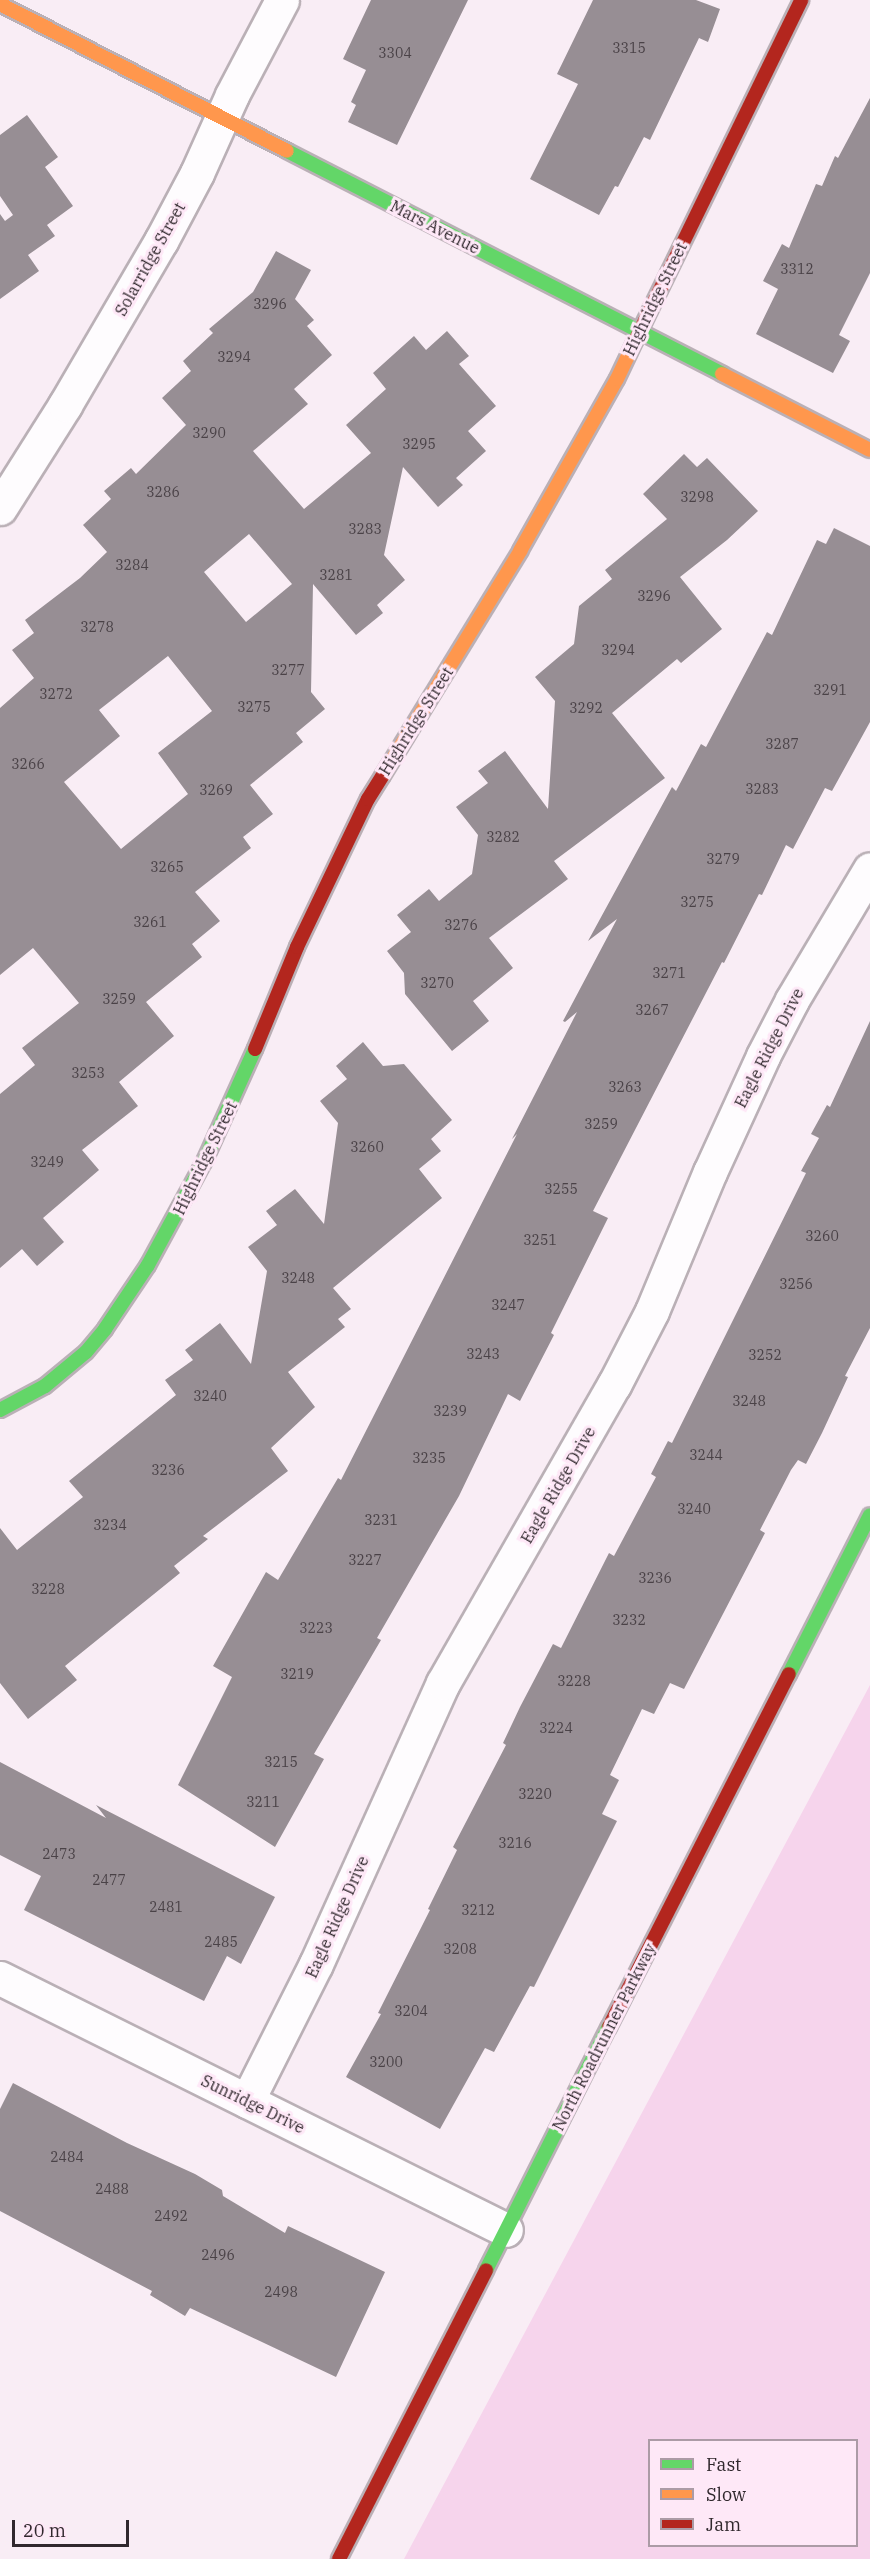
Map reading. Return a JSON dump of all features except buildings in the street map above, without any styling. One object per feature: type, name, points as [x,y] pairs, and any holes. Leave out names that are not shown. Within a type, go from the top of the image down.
[{"type":"street","name":"Solarridge Street","points":[[0,508],[109,333],[197,173],[282,0]]},
{"type":"street","name":"Highridge Street","points":[[0,1410],[45,1386],[86,1352],[110,1322],[148,1265],[178,1214],[232,1105],[301,938],[368,799],[520,550],[617,379],[801,0]]},
{"type":"street","name":"Mars Avenue","points":[[0,4],[222,120],[870,450]]},
{"type":"street","name":"Eagle Ridge Drive","points":[[247,2101],[316,1964],[443,1683],[614,1385],[652,1311],[710,1172],[763,1056],[792,1000],[870,869]]},
{"type":"street","name":"North Roadrunner Parkway","points":[[339,2559],[870,1515]]},
{"type":"street","name":"Sunridge Drive","points":[[0,1978],[506,2230]]},
{"type":"shaded area","points":[[870,1685],[870,2559],[404,2559]]},
{"type":"traffic: fast","points":[[287,151],[722,374]]},
{"type":"traffic: fast","points":[[0,1410],[45,1386],[86,1352],[105,1329],[148,1265],[204,1162],[255,1049]]},
{"type":"traffic: fast","points":[[789,1674],[870,1515]]},
{"type":"traffic: fast","points":[[486,2270],[609,2027]]},
{"type":"traffic: slow","points":[[0,4],[287,151]]},
{"type":"traffic: slow","points":[[383,775],[520,551],[617,379],[636,339]]},
{"type":"traffic: slow","points":[[722,374],[870,450]]},
{"type":"traffic: jam","points":[[636,339],[801,0]]},
{"type":"traffic: jam","points":[[255,1049],[297,947],[368,799],[383,775]]},
{"type":"traffic: jam","points":[[609,2027],[789,1674]]},
{"type":"traffic: jam","points":[[339,2559],[486,2270]]}]
